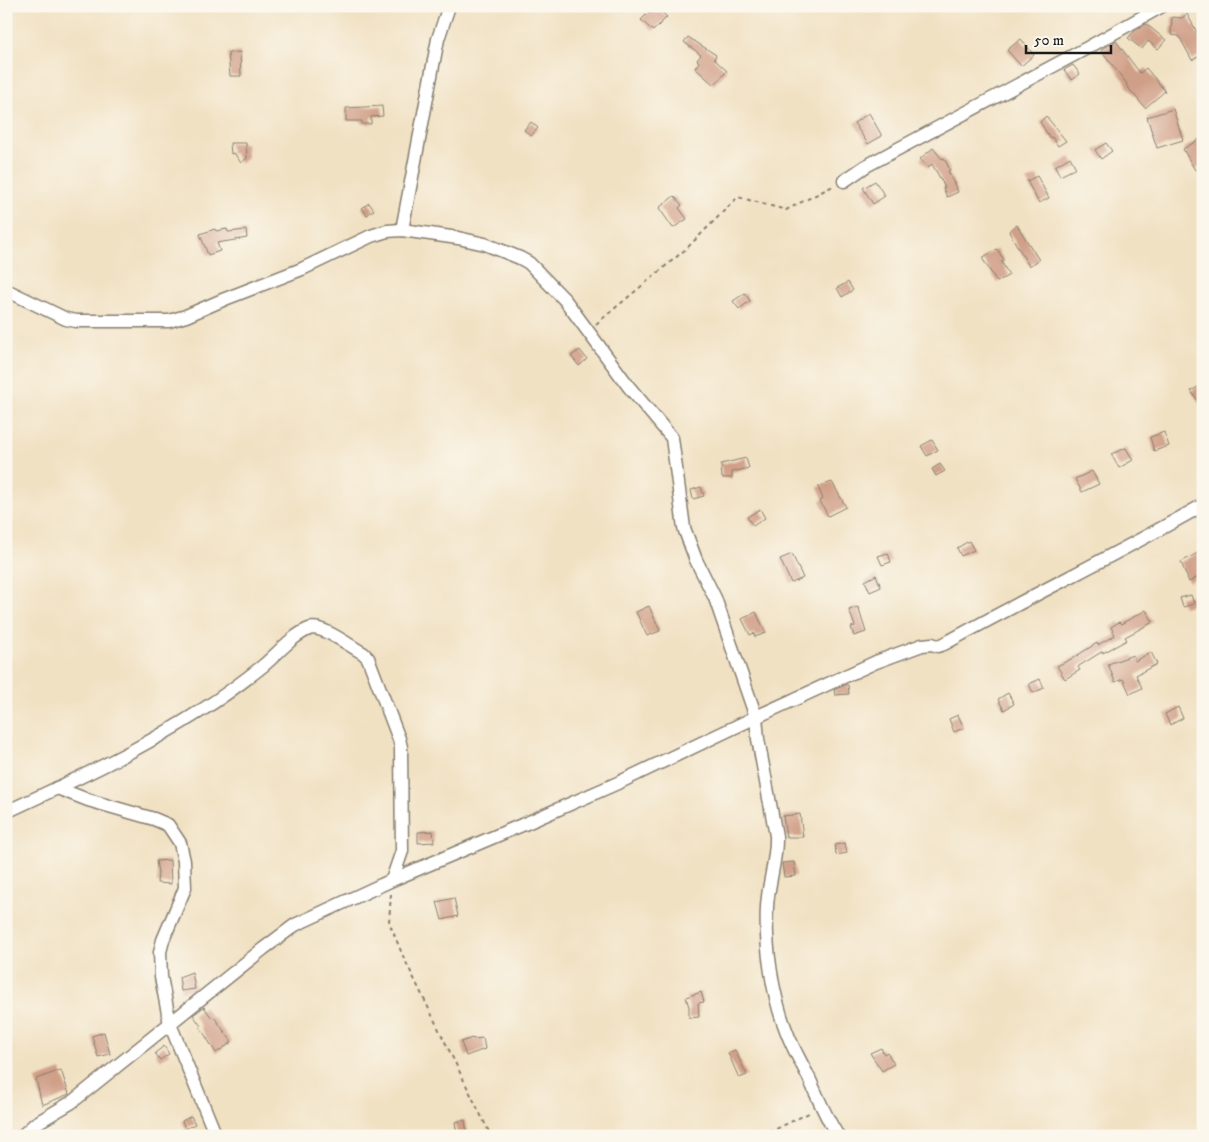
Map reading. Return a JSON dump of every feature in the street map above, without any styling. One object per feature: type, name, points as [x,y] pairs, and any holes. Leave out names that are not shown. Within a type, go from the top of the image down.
[{"type":"street","points":[[402,230],[438,39],[449,6]]},
{"type":"street","points":[[844,181],[866,166],[1162,6]]},
{"type":"street","points":[[6,290],[57,316],[76,321],[179,319],[302,269],[378,233],[402,230],[458,238],[484,244],[520,258],[536,269],[565,300],[629,388],[672,438],[686,533],[696,560],[715,598],[756,717],[777,851],[767,905],[771,973],[786,1030],[822,1107],[838,1136]]},
{"type":"street","points":[[22,1136],[35,1124],[72,1102],[263,949],[295,926],[392,880],[611,786],[756,717],[901,652],[922,645],[932,644],[938,646],[944,644],[1008,608],[1108,558],[1203,505]]},
{"type":"street","points":[[6,812],[102,767],[156,738],[235,688],[292,640],[309,629],[321,629],[363,653],[368,658],[399,739],[401,747],[402,851],[392,880]]},
{"type":"street","points":[[57,788],[88,800],[154,819],[168,825],[180,843],[184,861],[185,888],[165,935],[160,952],[161,977],[170,1024],[216,1136]]},
{"type":"path","points":[[587,331],[686,249],[738,198],[786,210],[844,181]]},
{"type":"path","points":[[392,880],[389,922],[426,1005],[491,1136]]},
{"type":"path","points":[[762,1136],[822,1107]]},
{"type":"building","points":[[655,6],[667,17],[653,31],[641,20]]},
{"type":"building","points":[[1187,14],[1203,43],[1203,54],[1192,60],[1179,36],[1171,35],[1172,17],[1182,18]]},
{"type":"building","points":[[1146,24],[1166,40],[1158,49],[1148,41],[1142,49],[1128,38],[1134,31]]},
{"type":"building","points":[[688,37],[716,55],[714,59],[727,71],[714,85],[695,68],[699,62],[697,60],[701,55],[684,42]]},
{"type":"building","points":[[1021,39],[1034,55],[1021,66],[1007,50]]},
{"type":"building","points":[[1116,41],[1140,73],[1146,68],[1165,91],[1145,108],[1101,50]]},
{"type":"building","points":[[240,52],[241,76],[230,76],[228,53]]},
{"type":"building","points":[[1073,65],[1080,74],[1072,80],[1064,70]]},
{"type":"building","points":[[382,106],[383,116],[371,117],[371,124],[362,124],[362,121],[346,121],[346,108]]},
{"type":"building","points":[[1173,109],[1183,140],[1157,148],[1147,117]]},
{"type":"building","points":[[869,113],[882,136],[868,144],[854,123]]},
{"type":"building","points":[[1046,116],[1066,141],[1058,146],[1052,137],[1050,138],[1040,122]]},
{"type":"building","points":[[531,122],[538,128],[531,136],[524,130]]},
{"type":"building","points":[[1203,137],[1203,166],[1195,170],[1183,149]]},
{"type":"building","points":[[230,143],[246,143],[247,158],[241,163],[234,153],[231,154]]},
{"type":"building","points":[[1106,143],[1112,151],[1101,159],[1095,150]]},
{"type":"building","points":[[933,148],[942,159],[944,158],[958,192],[947,197],[943,188],[945,187],[932,164],[928,168],[920,159]]},
{"type":"building","points":[[1070,157],[1076,168],[1060,176],[1055,166]]},
{"type":"building","points":[[1037,176],[1049,198],[1039,203],[1027,181]]},
{"type":"building","points":[[875,181],[885,196],[873,204],[863,188]]},
{"type":"building","points":[[674,196],[682,205],[679,208],[687,219],[673,228],[659,208]]},
{"type":"building","points":[[369,203],[374,210],[367,215],[362,208]]},
{"type":"building","points":[[1017,225],[1039,260],[1029,266],[1009,232]]},
{"type":"building","points":[[215,229],[216,231],[227,229],[228,232],[246,230],[247,238],[217,243],[220,251],[208,255],[200,234]]},
{"type":"building","points":[[997,249],[1004,260],[1001,261],[1009,275],[997,282],[982,258]]},
{"type":"building","points":[[848,282],[853,290],[842,297],[837,288]]},
{"type":"building","points":[[745,293],[750,301],[739,309],[733,301]]},
{"type":"building","points":[[580,350],[587,359],[579,366],[571,356]]},
{"type":"building","points":[[1203,384],[1203,408],[1191,391]]},
{"type":"building","points":[[1164,432],[1169,446],[1154,451],[1150,437]]},
{"type":"building","points":[[932,440],[938,450],[927,456],[921,446]]},
{"type":"building","points":[[1126,448],[1133,460],[1119,468],[1111,454]]},
{"type":"building","points":[[746,458],[749,468],[732,472],[732,478],[722,478],[721,464]]},
{"type":"building","points":[[940,464],[945,471],[936,476],[932,469]]},
{"type":"building","points":[[1092,471],[1099,484],[1082,492],[1075,479]]},
{"type":"building","points":[[832,482],[846,507],[828,516],[820,501],[823,499],[818,487]]},
{"type":"building","points":[[701,487],[704,496],[693,499],[691,490]]},
{"type":"building","points":[[760,509],[765,518],[753,526],[747,517]]},
{"type":"building","points":[[969,541],[974,550],[961,556],[957,548]]},
{"type":"building","points":[[1203,550],[1203,574],[1189,582],[1181,562]]},
{"type":"building","points":[[888,553],[891,562],[882,565],[878,556]]},
{"type":"building","points":[[792,554],[803,578],[791,583],[780,559]]},
{"type":"building","points":[[876,575],[881,587],[870,592],[865,581]]},
{"type":"building","points":[[1191,595],[1194,604],[1183,607],[1180,598]]},
{"type":"building","points":[[649,606],[660,631],[647,636],[636,612]]},
{"type":"building","points":[[858,607],[866,632],[854,636],[851,627],[855,626],[849,610]]},
{"type":"building","points":[[1146,610],[1153,622],[1125,637],[1127,640],[1103,653],[1103,651],[1079,666],[1080,670],[1065,679],[1057,666],[1115,635],[1111,627],[1119,622],[1121,624]]},
{"type":"building","points":[[756,612],[766,633],[755,637],[754,633],[750,635],[742,619]]},
{"type":"building","points":[[1151,652],[1157,664],[1136,675],[1142,688],[1130,694],[1123,679],[1115,682],[1108,664],[1133,655],[1135,661]]},
{"type":"building","points":[[1040,679],[1044,688],[1033,693],[1029,684]]},
{"type":"building","points":[[848,685],[849,694],[835,695],[834,690]]},
{"type":"building","points":[[1008,693],[1014,704],[1004,710],[998,699]]},
{"type":"building","points":[[1178,707],[1183,718],[1170,725],[1165,714]]},
{"type":"building","points":[[958,715],[964,728],[954,732],[949,719]]},
{"type":"building","points":[[800,814],[803,837],[786,837],[783,816]]},
{"type":"building","points":[[433,831],[434,842],[418,843],[418,832]]},
{"type":"building","points":[[845,843],[847,853],[836,855],[835,845]]},
{"type":"building","points":[[170,860],[171,884],[157,883],[156,861]]},
{"type":"building","points":[[794,862],[796,876],[784,877],[782,863]]},
{"type":"building","points":[[454,898],[458,916],[442,920],[437,902]]},
{"type":"building","points":[[192,972],[195,989],[181,991],[179,977]]},
{"type":"building","points":[[701,992],[704,1002],[698,1003],[699,1017],[689,1018],[689,1007],[686,997]]},
{"type":"building","points":[[204,1007],[212,1018],[214,1017],[232,1042],[216,1053],[193,1015]]},
{"type":"building","points":[[104,1032],[110,1054],[98,1057],[92,1036]]},
{"type":"building","points":[[472,1038],[483,1038],[485,1049],[466,1056],[461,1042]]},
{"type":"building","points":[[164,1046],[169,1054],[160,1060],[155,1053]]},
{"type":"building","points":[[881,1048],[884,1054],[887,1052],[894,1064],[882,1071],[870,1053]]},
{"type":"building","points":[[735,1050],[747,1075],[739,1078],[728,1053]]},
{"type":"building","points":[[61,1070],[69,1094],[42,1105],[36,1079]]},
{"type":"building","points":[[191,1116],[195,1124],[185,1129],[182,1121]]},
{"type":"building","points":[[465,1120],[467,1133],[457,1135],[455,1122]]}]
